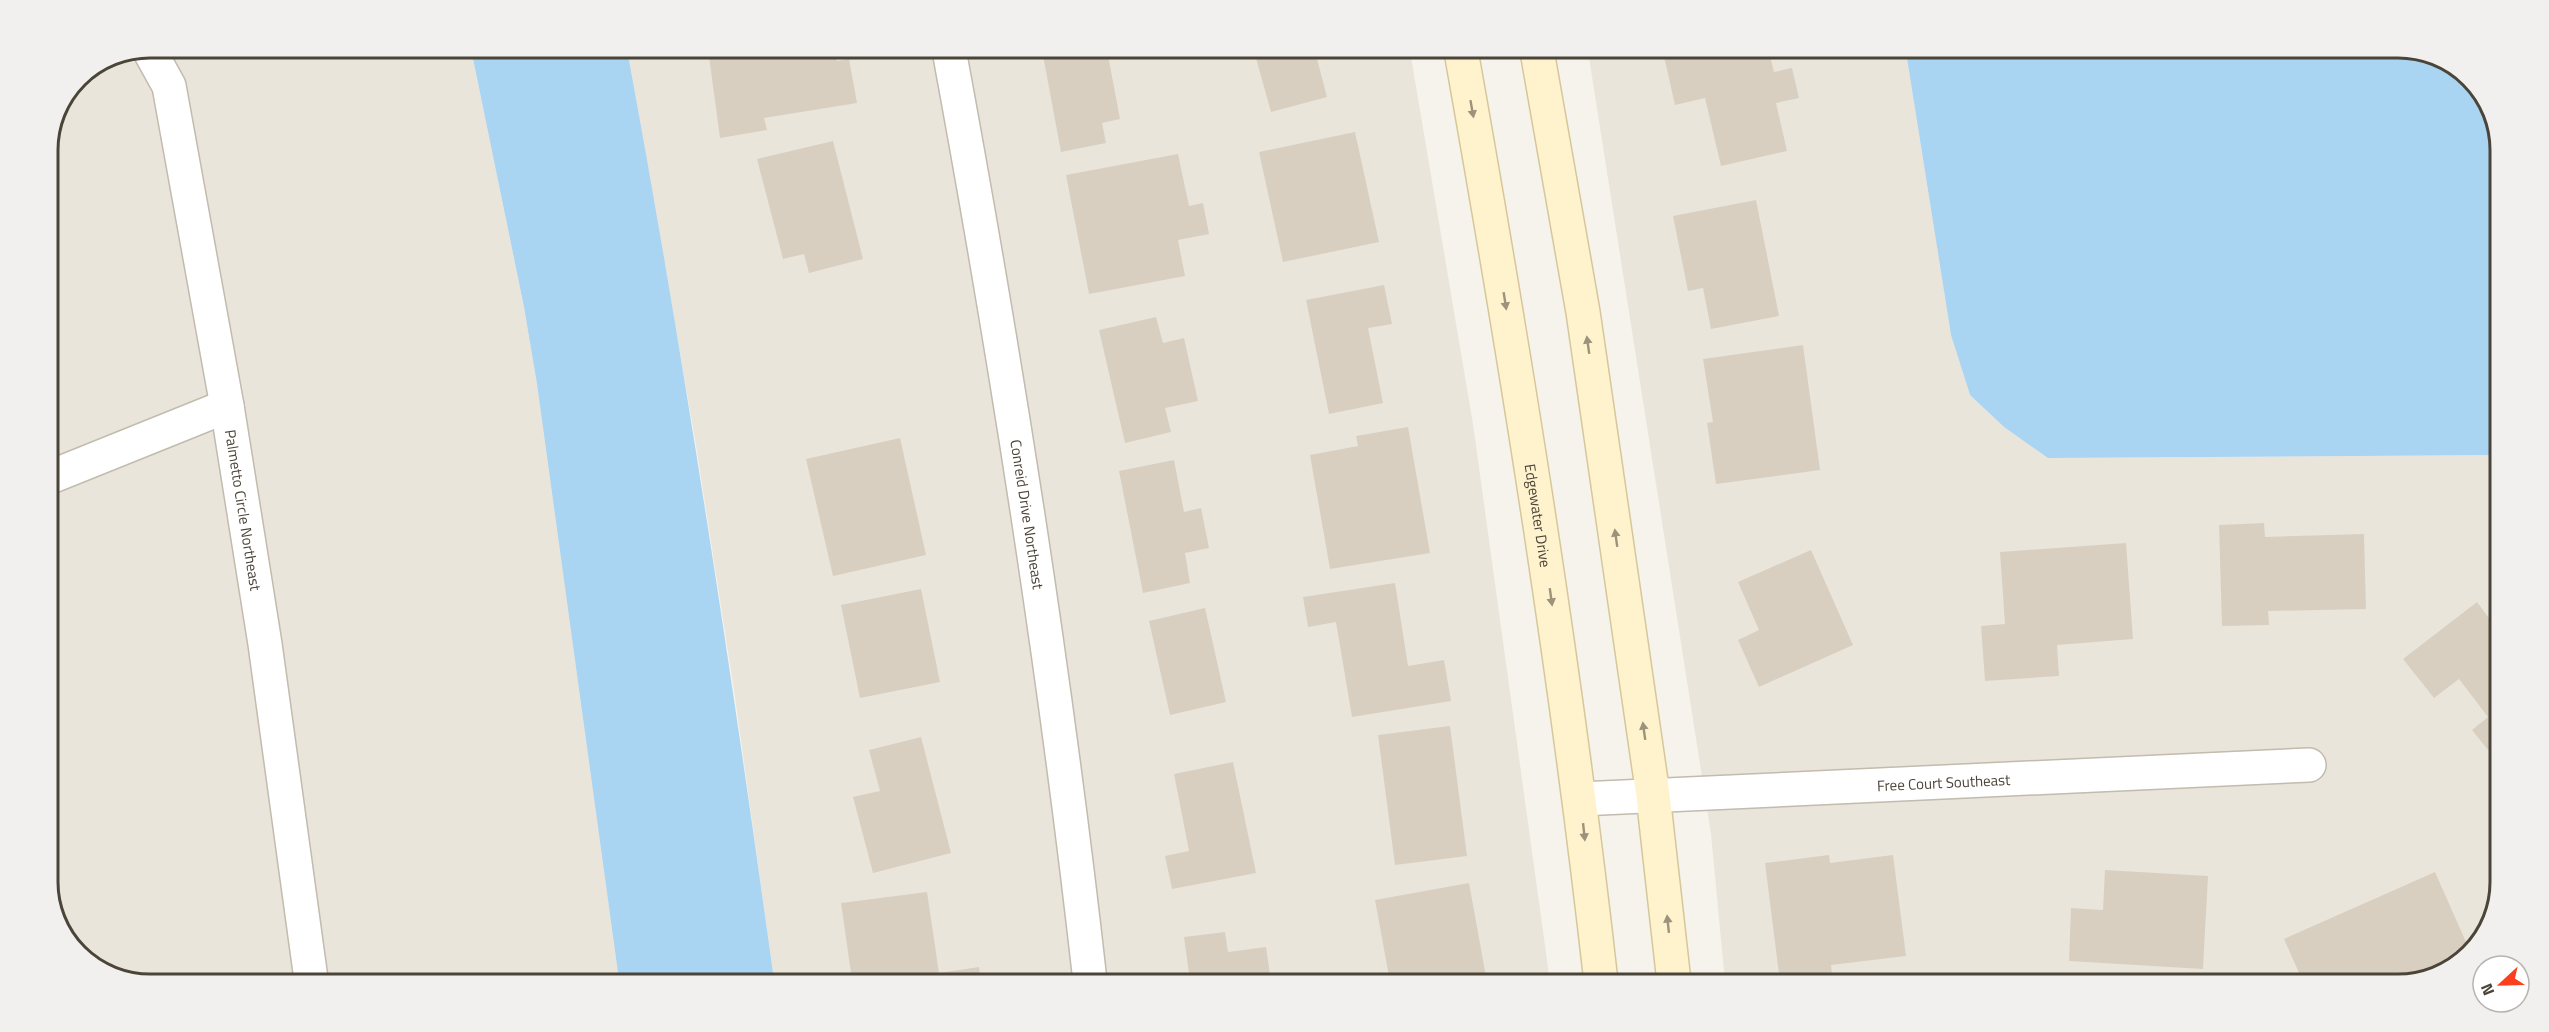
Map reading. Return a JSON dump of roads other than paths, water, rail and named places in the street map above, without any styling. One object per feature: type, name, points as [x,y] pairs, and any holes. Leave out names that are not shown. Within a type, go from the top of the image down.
[{"type":"street","name":"Palmetto Circle Northeast","points":[[154,58],[169,86],[227,406],[265,644],[310,974]]},
{"type":"street","name":"Conreid Drive Northeast","points":[[950,58],[1006,382],[1043,622],[1089,974]]},
{"type":"street","name":"Edgewater Drive","points":[[1462,58],[1500,268],[1580,799],[1600,974]]},
{"type":"street","points":[[1538,58],[1584,312],[1653,795],[1673,974]]},
{"type":"street","points":[[58,474],[227,406]]},
{"type":"street","name":"Free Court Southeast","points":[[1580,799],[2309,765]]},
{"type":"water","points":[[473,58],[629,58],[706,514],[773,974],[618,974],[537,384],[524,307]]},
{"type":"water","points":[[1907,58],[2399,58],[2428,63],[2455,77],[2472,94],[2486,121],[2490,144],[2490,455],[2048,458],[2004,427],[1970,395],[1951,335]]}]
